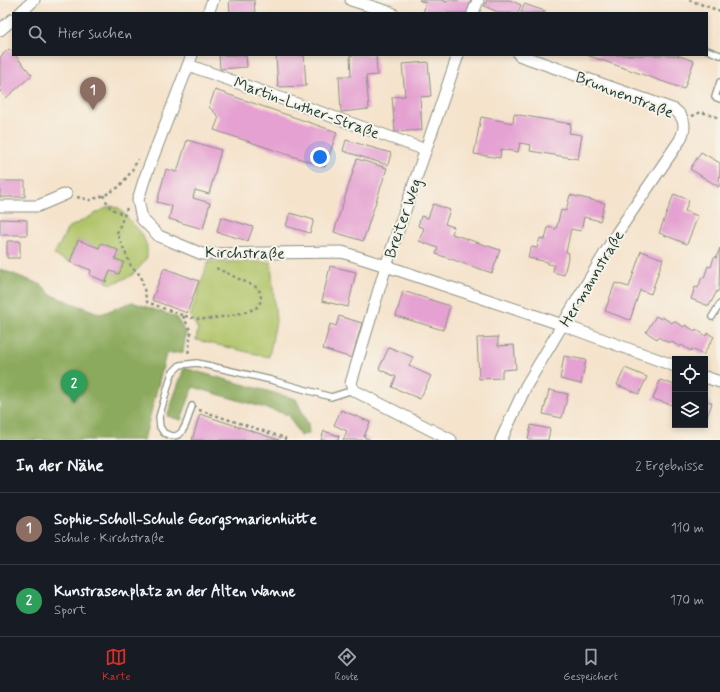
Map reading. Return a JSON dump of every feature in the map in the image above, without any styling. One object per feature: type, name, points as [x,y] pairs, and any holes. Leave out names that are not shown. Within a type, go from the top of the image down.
[{"type":"street","points":[[21,12],[34,0]]},
{"type":"street","points":[[208,12],[213,0]]},
{"type":"street","points":[[351,0],[389,12]]},
{"type":"street","points":[[473,12],[478,0]]},
{"type":"street","points":[[0,30],[12,20]]},
{"type":"street","name":"Breiter Weg","points":[[352,387],[386,266],[458,56]]},
{"type":"street","name":"Brunnenstraße","points":[[522,56],[675,110],[684,120]]},
{"type":"street","name":"Martin-Luther-Straße","points":[[190,60],[426,150]]},
{"type":"street","name":"Kirchstraße","points":[[190,60],[144,180],[138,200],[142,219],[159,236],[202,254],[342,252],[563,325],[672,365]]},
{"type":"street","name":"Hermannstraße","points":[[501,440],[526,386],[617,233],[684,134],[684,120]]},
{"type":"street","points":[[0,206],[38,206],[66,194]]},
{"type":"street","points":[[708,378],[720,382]]},
{"type":"street","points":[[352,387],[451,440]]},
{"type":"lane","points":[[708,50],[720,55]]},
{"type":"lane","points":[[720,82],[715,97],[720,99]]},
{"type":"lane","points":[[712,317],[720,304]]},
{"type":"lane","points":[[191,407],[185,426],[178,434],[173,436],[164,433],[160,427],[159,417],[172,373],[180,365],[197,363],[272,380],[331,397],[352,387]]},
{"type":"path","points":[[690,0],[720,11]]},
{"type":"path","points":[[684,120],[701,112],[720,118]]},
{"type":"path","points":[[66,194],[90,200],[119,187],[138,158]]},
{"type":"path","points":[[103,195],[110,208],[124,215]]},
{"type":"path","points":[[138,200],[126,208],[117,233],[131,266],[141,276],[147,302],[183,316],[200,319],[210,319],[251,311],[257,308],[261,301],[261,294],[258,288],[202,261],[202,254]]},
{"type":"path","points":[[183,316],[191,332],[187,364]]},
{"type":"path","points":[[191,407],[268,432],[285,438],[285,440]]},
{"type":"green space","points":[[110,206],[119,208],[142,234],[147,246],[147,257],[140,267],[131,276],[112,284],[106,282],[110,271],[119,274],[124,262],[115,259],[118,250],[101,243],[99,248],[78,240],[70,262],[54,255],[68,228]]},
{"type":"green space","points":[[208,262],[271,262],[276,321],[269,357],[196,340],[198,329],[190,316]]},
{"type":"green space","points":[[0,269],[42,285],[51,295],[101,314],[132,302],[176,317],[186,333],[183,352],[166,354],[144,440],[0,440]]},
{"type":"green space","points":[[184,368],[296,399],[308,424],[309,433],[300,436],[289,415],[193,387],[181,420],[167,416]]},
{"type":"building","points":[[254,0],[255,12],[230,12],[229,1]]},
{"type":"building","points":[[419,0],[442,0],[447,2],[448,0],[471,0],[467,12],[423,12],[426,3]]},
{"type":"building","points":[[487,0],[510,0],[521,5],[518,12],[498,12],[484,6]]},
{"type":"building","points":[[524,4],[545,11],[544,12],[521,12]]},
{"type":"building","points":[[9,49],[12,52],[12,56],[16,56],[32,75],[6,98],[0,91],[0,57]]},
{"type":"building","points":[[219,56],[246,56],[247,67],[220,69]]},
{"type":"building","points":[[276,56],[304,56],[306,86],[278,87]]},
{"type":"building","points":[[350,56],[376,56],[377,75],[366,76],[369,109],[341,112],[339,76],[351,76]]},
{"type":"building","points":[[590,56],[680,56],[694,61],[684,89]]},
{"type":"building","points":[[428,62],[431,96],[420,97],[422,130],[395,132],[392,97],[405,96],[402,64]]},
{"type":"building","points":[[215,90],[337,132],[325,167],[214,130],[219,117],[209,107]]},
{"type":"building","points":[[514,114],[571,124],[569,133],[582,135],[578,159],[530,151],[531,145],[520,143],[518,152],[501,149],[500,158],[474,154],[481,117],[513,123]]},
{"type":"building","points":[[187,140],[221,150],[209,194],[195,190],[193,198],[210,203],[203,229],[169,219],[172,206],[157,202],[166,169],[177,172]]},
{"type":"building","points":[[346,140],[391,153],[388,165],[343,151]]},
{"type":"building","points":[[701,152],[720,163],[719,187],[690,169]]},
{"type":"building","points":[[357,159],[387,168],[363,241],[334,232]]},
{"type":"building","points":[[0,181],[25,181],[25,197],[0,197]]},
{"type":"building","points":[[674,194],[689,200],[685,211],[698,216],[687,244],[659,233]]},
{"type":"building","points":[[570,195],[605,203],[600,221],[584,217],[581,231],[571,229],[566,252],[569,253],[564,275],[553,272],[554,265],[548,264],[548,262],[528,258],[531,247],[537,248],[540,238],[545,240],[548,227],[556,229],[561,210],[566,211]]},
{"type":"building","points":[[433,204],[450,210],[445,224],[454,227],[452,234],[500,250],[492,273],[436,254],[438,248],[419,241],[424,228],[418,226],[421,216],[428,218]]},
{"type":"building","points":[[290,213],[314,220],[310,233],[286,226]]},
{"type":"building","points":[[221,217],[253,227],[248,241],[217,232]]},
{"type":"building","points":[[0,219],[27,220],[27,235],[0,235]]},
{"type":"building","points":[[78,240],[99,248],[101,243],[118,250],[115,259],[124,262],[119,274],[110,271],[106,282],[90,275],[91,270],[70,262]]},
{"type":"building","points":[[7,241],[20,241],[20,258],[7,258]]},
{"type":"building","points":[[720,248],[719,291],[717,291],[709,306],[691,299],[695,287],[698,288],[702,277],[704,278],[708,266],[711,267],[714,257],[716,258]]},
{"type":"building","points":[[641,251],[663,259],[651,294],[640,290],[630,320],[605,311],[615,283],[629,287]]},
{"type":"building","points":[[330,266],[356,272],[348,307],[322,301]]},
{"type":"building","points":[[164,268],[199,281],[187,313],[152,300]]},
{"type":"building","points":[[403,291],[450,306],[443,330],[396,316]]},
{"type":"building","points":[[339,316],[362,323],[352,358],[323,349],[330,324],[336,326]]},
{"type":"building","points":[[656,316],[661,319],[662,317],[672,323],[674,321],[684,327],[685,325],[695,331],[696,329],[706,336],[708,333],[714,337],[703,355],[692,349],[691,351],[681,345],[680,347],[670,341],[669,343],[658,337],[657,339],[646,332]]},
{"type":"building","points":[[498,337],[498,346],[514,345],[516,369],[502,370],[502,378],[479,379],[477,338]]},
{"type":"building","points":[[389,347],[413,357],[409,366],[431,376],[420,399],[392,387],[396,377],[379,369]]},
{"type":"building","points":[[564,356],[586,360],[581,384],[560,379]]},
{"type":"building","points":[[625,368],[647,377],[639,394],[617,385]]},
{"type":"building","points":[[660,380],[672,384],[672,405],[653,399]]},
{"type":"building","points":[[549,390],[568,394],[562,418],[543,414]]},
{"type":"building","points":[[708,401],[712,403],[708,414]]},
{"type":"building","points":[[341,410],[370,422],[364,437],[370,440],[343,440],[347,431],[334,425]]},
{"type":"building","points":[[200,414],[279,440],[192,440]]},
{"type":"building","points":[[531,425],[550,429],[548,440],[528,440]]},
{"type":"building","points":[[324,431],[339,436],[338,440],[321,440]]},
{"type":"place","name":"Sophie-Scholl-Schule Georgsmarienhütte","points":[[93,110]]},
{"type":"place","name":"Kunstrasenplatz an der Alten Wanne","points":[[74,403]]}]
